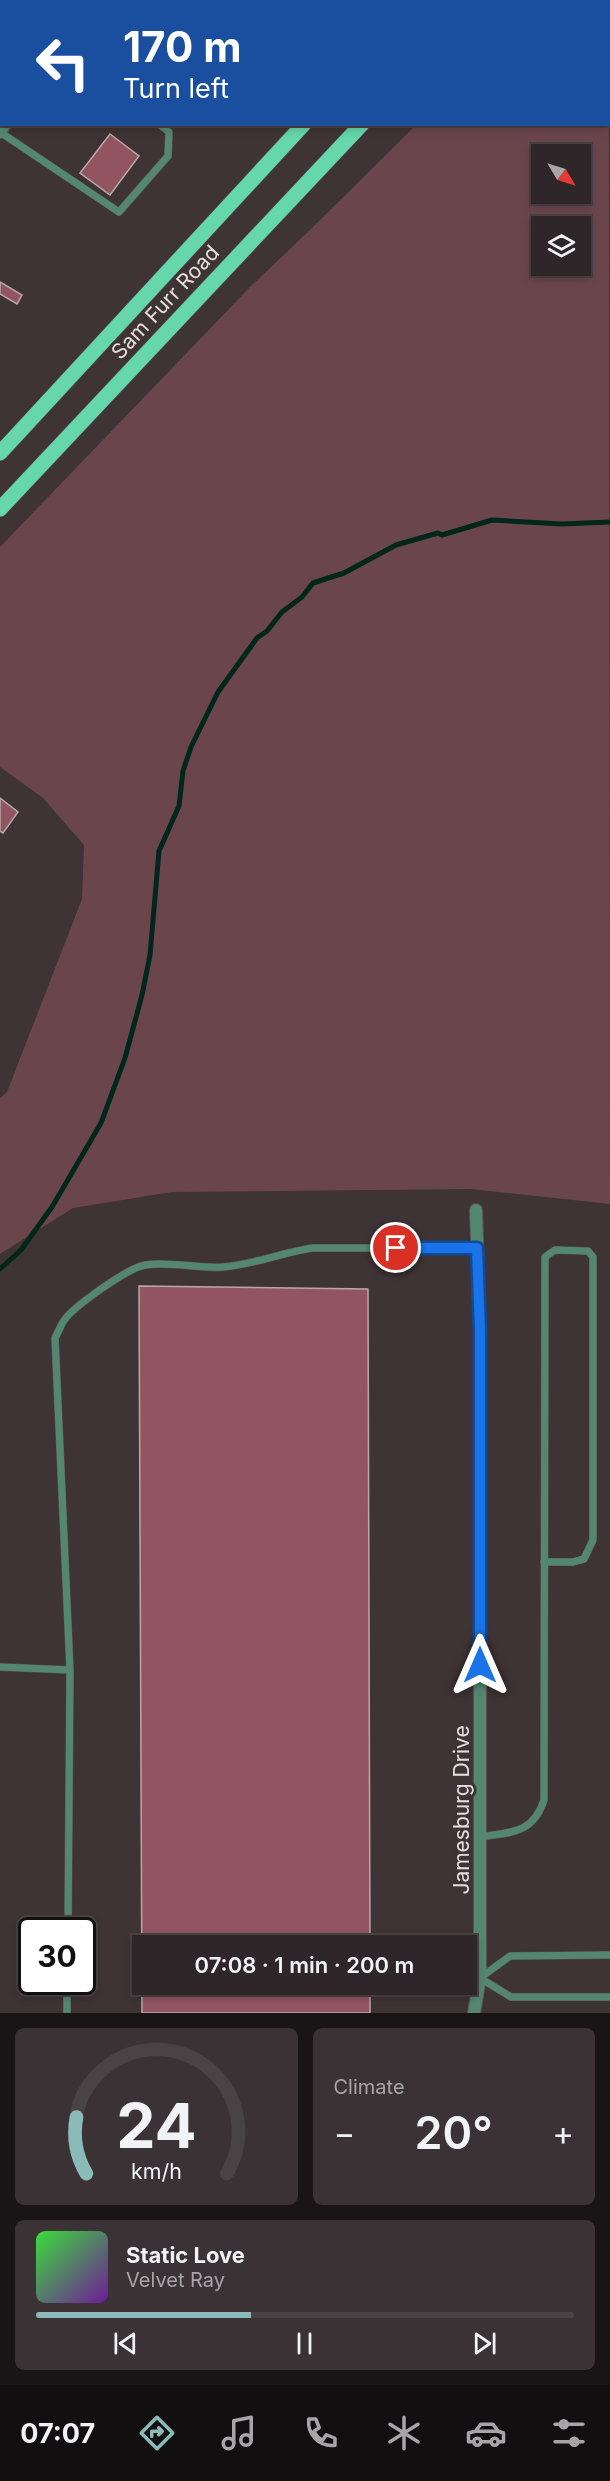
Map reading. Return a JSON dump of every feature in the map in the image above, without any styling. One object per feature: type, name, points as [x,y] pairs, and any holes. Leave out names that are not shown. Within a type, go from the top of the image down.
[{"type":"main road","name":"Sam Furr Road","points":[[0,453],[302,126]]},
{"type":"main road","name":"Sam Furr Road","points":[[0,509],[360,126]]},
{"type":"street","name":"Jamesburg Drive","points":[[474,2013],[480,1978],[480,1331],[476,1210]]},
{"type":"lane","points":[[0,132],[118,212],[168,156],[170,132],[162,126]]},
{"type":"lane","points":[[68,1917],[70,1670],[55,1338],[63,1321],[78,1305],[132,1269],[146,1265],[224,1267],[286,1251],[313,1248],[477,1248]]},
{"type":"lane","points":[[480,1838],[518,1831],[525,1827],[539,1814],[544,1800],[544,1562],[545,1257],[555,1250],[588,1251],[594,1257],[593,1540],[584,1559],[573,1562],[544,1562]]},
{"type":"lane","points":[[0,1667],[70,1670]]},
{"type":"lane","points":[[610,1956],[510,1956],[480,1978],[511,1997],[610,1996]]},
{"type":"lane","points":[[67,1995],[67,2013]]},
{"type":"shaded area","points":[[415,126],[609,126],[610,1204],[471,1189],[172,1192],[73,1208],[0,1254],[0,1098],[7,1092],[82,899],[84,845],[43,798],[0,767],[0,547],[251,286]]},
{"type":"building","points":[[110,134],[139,156],[110,195],[80,173]]},
{"type":"building","points":[[0,282],[22,295],[17,304],[0,294]]},
{"type":"building","points":[[0,798],[18,812],[3,833],[0,831]]},
{"type":"building","points":[[139,1286],[368,1289],[370,1935],[142,1935]]},
{"type":"building","points":[[142,1995],[370,1995],[370,2013],[142,2013]]},
{"type":"waterway","points":[[0,1269],[21,1250],[52,1207],[101,1123],[125,1058],[142,995],[150,955],[159,851],[179,806],[183,771],[191,747],[218,692],[257,638],[267,631],[282,612],[302,597],[313,583],[344,573],[396,545],[438,533],[442,535],[492,520],[562,524],[610,522]]},
{"type":"route","points":[[396,1248],[477,1248],[480,1331],[480,1665]]}]
